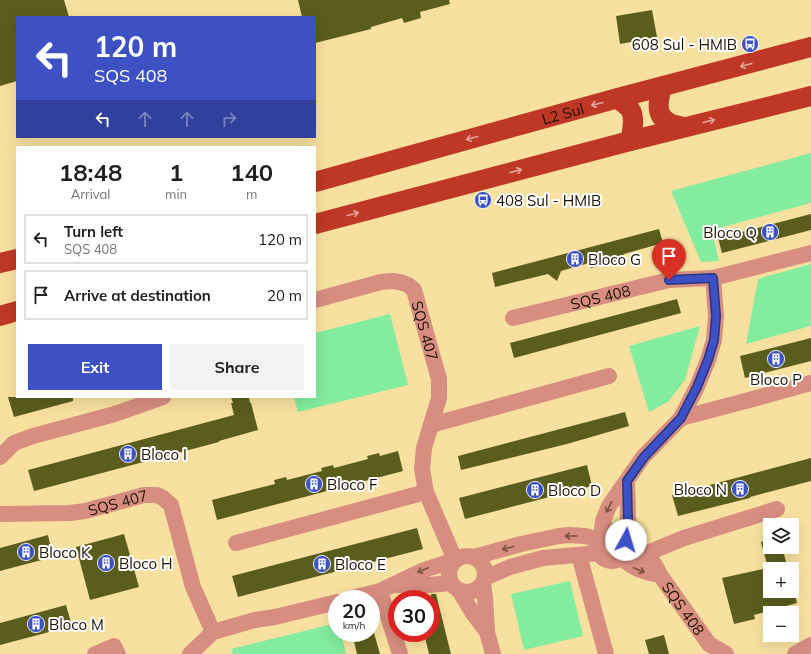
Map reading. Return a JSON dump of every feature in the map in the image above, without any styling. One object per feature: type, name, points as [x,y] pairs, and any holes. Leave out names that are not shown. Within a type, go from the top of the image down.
[{"type":"main road","name":"L2 Sul","points":[[316,182],[662,86],[811,47]]},
{"type":"main road","points":[[662,86],[658,103],[660,113],[668,122],[684,127]]},
{"type":"main road","points":[[316,224],[684,127],[811,96]]},
{"type":"main road","points":[[618,98],[630,110],[633,119],[633,128],[630,141]]},
{"type":"main road","points":[[0,263],[16,259]]},
{"type":"main road","points":[[0,316],[16,311]]},
{"type":"street","name":"SQS 408","points":[[513,318],[669,280],[713,278],[811,253]]},
{"type":"street","points":[[627,481],[628,519],[625,548],[616,561],[609,561],[603,558],[600,543],[603,521],[609,506],[644,457],[681,418],[697,387],[708,360],[714,340],[716,316],[713,278]]},
{"type":"street","name":"SQS 407","points":[[316,300],[381,282],[400,282],[408,285],[414,290],[438,379],[438,398],[424,448],[422,469],[426,492],[455,560]]},
{"type":"street","points":[[431,425],[609,376]]},
{"type":"street","points":[[681,418],[753,400],[811,383]]},
{"type":"street","points":[[0,457],[14,443],[33,436],[115,414],[160,398]]},
{"type":"street","points":[[236,543],[426,492]]},
{"type":"street","name":"SQS 407","points":[[0,514],[70,513],[85,511],[144,495],[157,495],[163,498],[171,505],[193,587],[213,632]]},
{"type":"street","points":[[645,554],[684,538],[777,509]]},
{"type":"street","points":[[386,588],[428,585],[455,587],[473,592],[479,589],[484,581],[510,567],[558,556],[579,555],[600,543],[603,534],[609,532],[616,532],[622,535],[625,548]]},
{"type":"street","points":[[379,590],[424,570],[461,557],[474,557],[559,536],[584,536],[600,543]]},
{"type":"street","points":[[533,542],[536,560]]},
{"type":"street","name":"SQS 408","points":[[660,576],[639,570],[630,565],[625,548],[637,550],[645,554],[653,561],[660,576],[709,644],[726,654]]},
{"type":"street","points":[[579,555],[606,654]]},
{"type":"street","points":[[474,557],[483,566],[485,572],[484,581],[487,632],[493,654]]},
{"type":"street","points":[[455,560],[451,565],[449,577],[487,632]]},
{"type":"street","points":[[386,588],[400,654]]},
{"type":"street","points":[[192,653],[213,632],[255,620],[328,604]]},
{"type":"street","points":[[795,654],[811,645]]},
{"type":"street","points":[[95,654],[114,646],[118,654]]},
{"type":"green space","points":[[811,153],[811,203],[712,230],[719,261],[701,262],[671,191]]},
{"type":"green space","points":[[811,264],[811,326],[746,344],[758,279]]},
{"type":"green space","points":[[390,314],[408,385],[298,412],[294,398],[316,398],[316,333]]},
{"type":"green space","points":[[700,326],[685,380],[668,402],[649,412],[629,346]]},
{"type":"green space","points":[[570,581],[583,636],[524,650],[511,594]]},
{"type":"green space","points":[[328,625],[328,642],[343,642],[346,654],[233,654],[231,649]]},
{"type":"building","points":[[0,0],[64,0],[69,16],[16,16],[16,81],[0,86]]},
{"type":"building","points":[[298,0],[449,0],[450,4],[420,12],[421,18],[404,23],[402,18],[371,27],[371,29],[316,43],[316,16],[302,16]]},
{"type":"building","points":[[652,10],[657,37],[620,44],[616,16]]},
{"type":"building","name":"Bloco Q","points":[[811,214],[811,230],[722,253],[718,238]]},
{"type":"building","name":"Bloco G","points":[[659,229],[663,243],[624,254],[621,260],[591,268],[589,263],[561,271],[557,281],[548,274],[495,287],[492,273]]},
{"type":"building","points":[[677,299],[681,313],[514,358],[510,343]]},
{"type":"building","name":"Bloco P","points":[[811,338],[811,361],[745,378],[740,356]]},
{"type":"building","points":[[8,397],[73,398],[73,401],[14,417]]},
{"type":"building","name":"Bloco I","points":[[231,398],[249,398],[258,430],[219,442],[34,491],[28,470],[234,415],[231,403],[233,403]]},
{"type":"building","points":[[625,412],[629,426],[567,444],[461,470],[458,456]]},
{"type":"building","name":"Bloco F","points":[[398,451],[403,471],[217,520],[212,500],[275,484],[274,480],[286,477],[287,480],[322,471],[321,468],[333,465],[334,468],[368,459],[367,456],[379,453],[380,456]]},
{"type":"building","name":"Bloco N","points":[[811,458],[811,481],[678,516],[672,495]]},
{"type":"building","name":"Bloco D","points":[[587,465],[592,486],[465,519],[459,498]]},
{"type":"building","name":"Bloco E","points":[[417,528],[423,549],[238,597],[232,576]]},
{"type":"building","name":"Bloco H","points":[[124,534],[139,587],[90,600],[76,547]]},
{"type":"building","name":"Bloco K","points":[[48,535],[53,557],[0,571],[0,548]]},
{"type":"building","points":[[764,554],[784,554],[786,562],[766,562]]},
{"type":"building","points":[[763,569],[763,598],[796,598],[797,603],[786,606],[763,606],[763,612],[754,615],[755,619],[734,624],[722,578]]},
{"type":"building","name":"Bloco M","points":[[66,605],[72,626],[0,645],[0,623]]},
{"type":"building","points":[[440,610],[451,654],[429,654],[426,642],[440,642]]},
{"type":"building","points":[[664,635],[669,654],[649,654],[645,640]]},
{"type":"building","points":[[354,642],[377,642],[380,654],[357,654]]},
{"type":"place","name":"608 Sul - HMIB","points":[[750,44]]},
{"type":"place","name":"408 Sul - HMIB","points":[[483,200]]},
{"type":"place","name":"Bloco Q","points":[[770,232]]},
{"type":"place","name":"Bloco G","points":[[575,259]]},
{"type":"place","name":"Bloco P","points":[[776,359]]},
{"type":"place","name":"Bloco I","points":[[128,454]]},
{"type":"place","name":"Bloco F","points":[[314,484]]},
{"type":"place","name":"Bloco N","points":[[740,489]]},
{"type":"place","name":"Bloco D","points":[[535,490]]},
{"type":"place","name":"Bloco K","points":[[26,552]]},
{"type":"place","name":"Bloco H","points":[[106,563]]},
{"type":"place","name":"Bloco E","points":[[322,564]]},
{"type":"place","name":"Bloco M","points":[[36,624]]},
{"type":"route","points":[[626,540],[628,519],[627,481],[644,457],[681,418],[697,387],[714,340],[716,316],[713,278],[669,280]]}]
